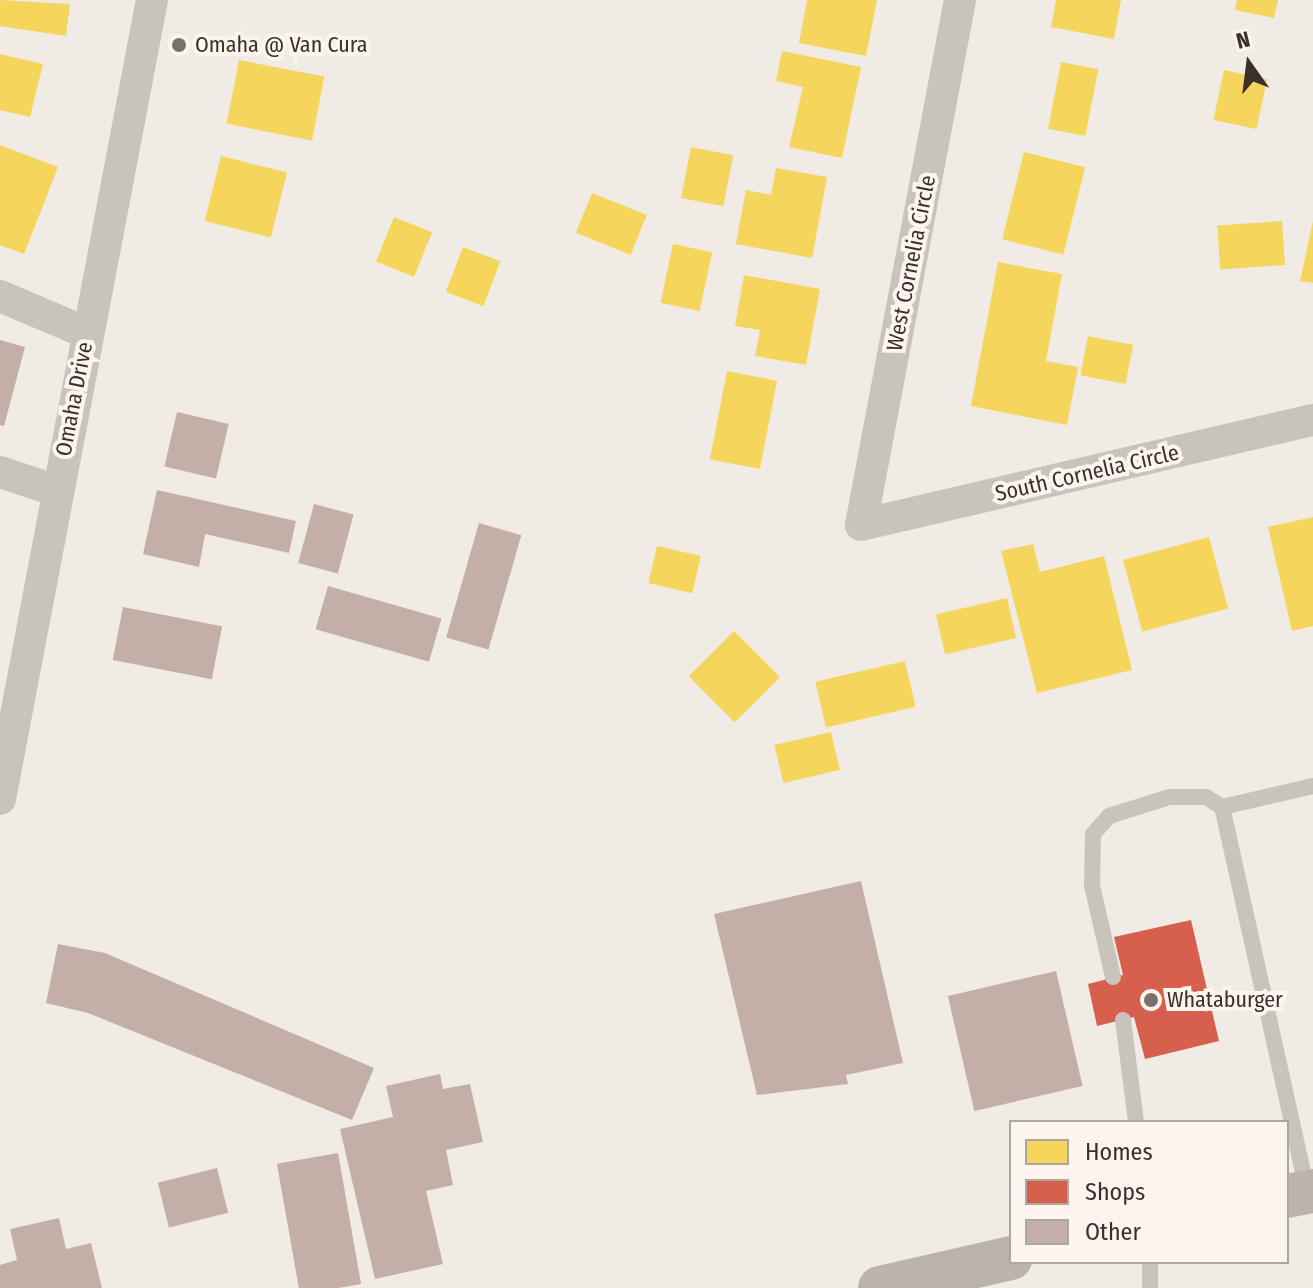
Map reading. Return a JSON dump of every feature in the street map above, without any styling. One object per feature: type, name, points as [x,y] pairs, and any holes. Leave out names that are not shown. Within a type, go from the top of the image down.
[{"type":"main road","points":[[880,1288],[1009,1258]]},
{"type":"street","name":"Omaha Drive","points":[[0,799],[152,0]]},
{"type":"street","name":"West Cornelia Circle","points":[[861,525],[960,0]]},
{"type":"street","points":[[0,296],[87,333]]},
{"type":"street","name":"South Cornelia Circle","points":[[861,525],[1313,420]]},
{"type":"street","points":[[0,472],[57,491]]},
{"type":"lane","points":[[1113,977],[1092,885],[1093,834],[1109,816],[1170,797],[1206,797],[1222,807],[1313,786]]},
{"type":"lane","points":[[1222,807],[1288,1120]]},
{"type":"lane","points":[[1123,1020],[1136,1120]]},
{"type":"lane","points":[[1289,1126],[1303,1193]]},
{"type":"lane","points":[[1150,1264],[1150,1288]]},
{"type":"building: Homes","points":[[0,0],[70,4],[66,36],[0,26]]},
{"type":"building: Homes","points":[[807,0],[877,0],[866,56],[799,43]]},
{"type":"building: Homes","points":[[1056,0],[1121,0],[1114,39],[1051,27]]},
{"type":"building: Homes","points":[[1237,0],[1278,0],[1274,18],[1235,10]]},
{"type":"building: Homes","points":[[782,51],[861,67],[842,158],[789,147],[803,87],[776,81]]},
{"type":"building: Homes","points":[[0,54],[43,64],[30,117],[0,110]]},
{"type":"building: Homes","points":[[239,60],[324,77],[312,140],[227,124]]},
{"type":"building: Homes","points":[[1061,62],[1098,69],[1085,136],[1048,129]]},
{"type":"building: Homes","points":[[1224,70],[1267,79],[1256,129],[1213,120]]},
{"type":"building: Homes","points":[[0,145],[58,167],[24,254],[0,245]]},
{"type":"building: Homes","points":[[691,147],[733,155],[723,206],[681,198]]},
{"type":"building: Homes","points":[[1024,152],[1085,167],[1063,255],[1002,239]]},
{"type":"building: Homes","points":[[221,156],[287,172],[271,237],[205,221]]},
{"type":"building: Homes","points":[[776,168],[827,177],[812,258],[736,244],[746,190],[771,195]]},
{"type":"building: Homes","points":[[592,193],[647,215],[631,255],[576,233]]},
{"type":"building: Homes","points":[[394,217],[432,232],[414,277],[376,262]]},
{"type":"building: Homes","points":[[1282,221],[1285,265],[1220,269],[1217,226]]},
{"type":"building: Homes","points":[[1313,221],[1313,283],[1300,281]]},
{"type":"building: Homes","points":[[673,244],[712,252],[700,311],[661,303]]},
{"type":"building: Homes","points":[[463,247],[500,261],[483,306],[446,292]]},
{"type":"building: Homes","points":[[998,262],[1062,274],[1046,361],[1078,367],[1067,425],[971,406]]},
{"type":"building: Homes","points":[[744,275],[820,289],[806,365],[755,356],[760,330],[735,326]]},
{"type":"building: Homes","points":[[1088,336],[1133,345],[1126,384],[1080,375]]},
{"type":"building: Homes","points":[[727,371],[777,381],[760,469],[710,459]]},
{"type":"building: Homes","points":[[1313,517],[1313,626],[1292,631],[1268,527]]},
{"type":"building: Homes","points":[[1209,537],[1228,608],[1142,632],[1123,560]]},
{"type":"building: Homes","points":[[1033,544],[1040,572],[1104,556],[1132,670],[1037,693],[1001,551]]},
{"type":"building: Homes","points":[[657,546],[701,556],[692,593],[648,583]]},
{"type":"building: Homes","points":[[1007,598],[1016,638],[945,654],[936,614]]},
{"type":"building: Homes","points":[[734,631],[780,677],[735,722],[689,676]]},
{"type":"building: Homes","points":[[905,661],[916,707],[826,727],[815,682]]},
{"type":"building: Homes","points":[[831,732],[840,770],[783,783],[774,745]]},
{"type":"building: Shops","name":"Whataburger","points":[[1191,920],[1219,1041],[1145,1059],[1134,1017],[1097,1026],[1088,984],[1123,975],[1114,937]]},
{"type":"building: Other","points":[[0,340],[25,347],[4,426],[0,425]]},
{"type":"building: Other","points":[[177,412],[229,424],[216,478],[164,467]]},
{"type":"building: Other","points":[[157,490],[296,521],[289,553],[205,534],[199,567],[143,554]]},
{"type":"building: Other","points":[[314,504],[354,515],[338,574],[298,563]]},
{"type":"building: Other","points":[[479,523],[521,535],[488,650],[446,637]]},
{"type":"building: Other","points":[[328,586],[441,619],[429,662],[316,629]]},
{"type":"building: Other","points":[[123,607],[222,626],[212,679],[113,660]]},
{"type":"building: Other","points":[[861,881],[903,1063],[846,1075],[848,1084],[757,1095],[714,914]]},
{"type":"building: Other","points":[[58,944],[105,953],[374,1068],[352,1120],[88,1013],[46,1003]]},
{"type":"building: Other","points":[[1056,971],[1083,1086],[974,1111],[948,996]]},
{"type":"building: Other","points":[[440,1074],[443,1089],[470,1084],[483,1142],[446,1150],[453,1185],[426,1191],[443,1264],[375,1279],[340,1129],[393,1117],[386,1086]]},
{"type":"building: Other","points":[[338,1153],[361,1284],[338,1288],[299,1288],[277,1164]]},
{"type":"building: Other","points":[[217,1168],[228,1213],[169,1227],[158,1183]]},
{"type":"building: Other","points":[[59,1218],[66,1249],[91,1243],[102,1288],[0,1288],[0,1265],[17,1260],[10,1229]]},
{"type":"place","name":"Omaha @ Van Cura","points":[[179,45]]},
{"type":"place","name":"Whataburger","points":[[1151,1000]]}]
